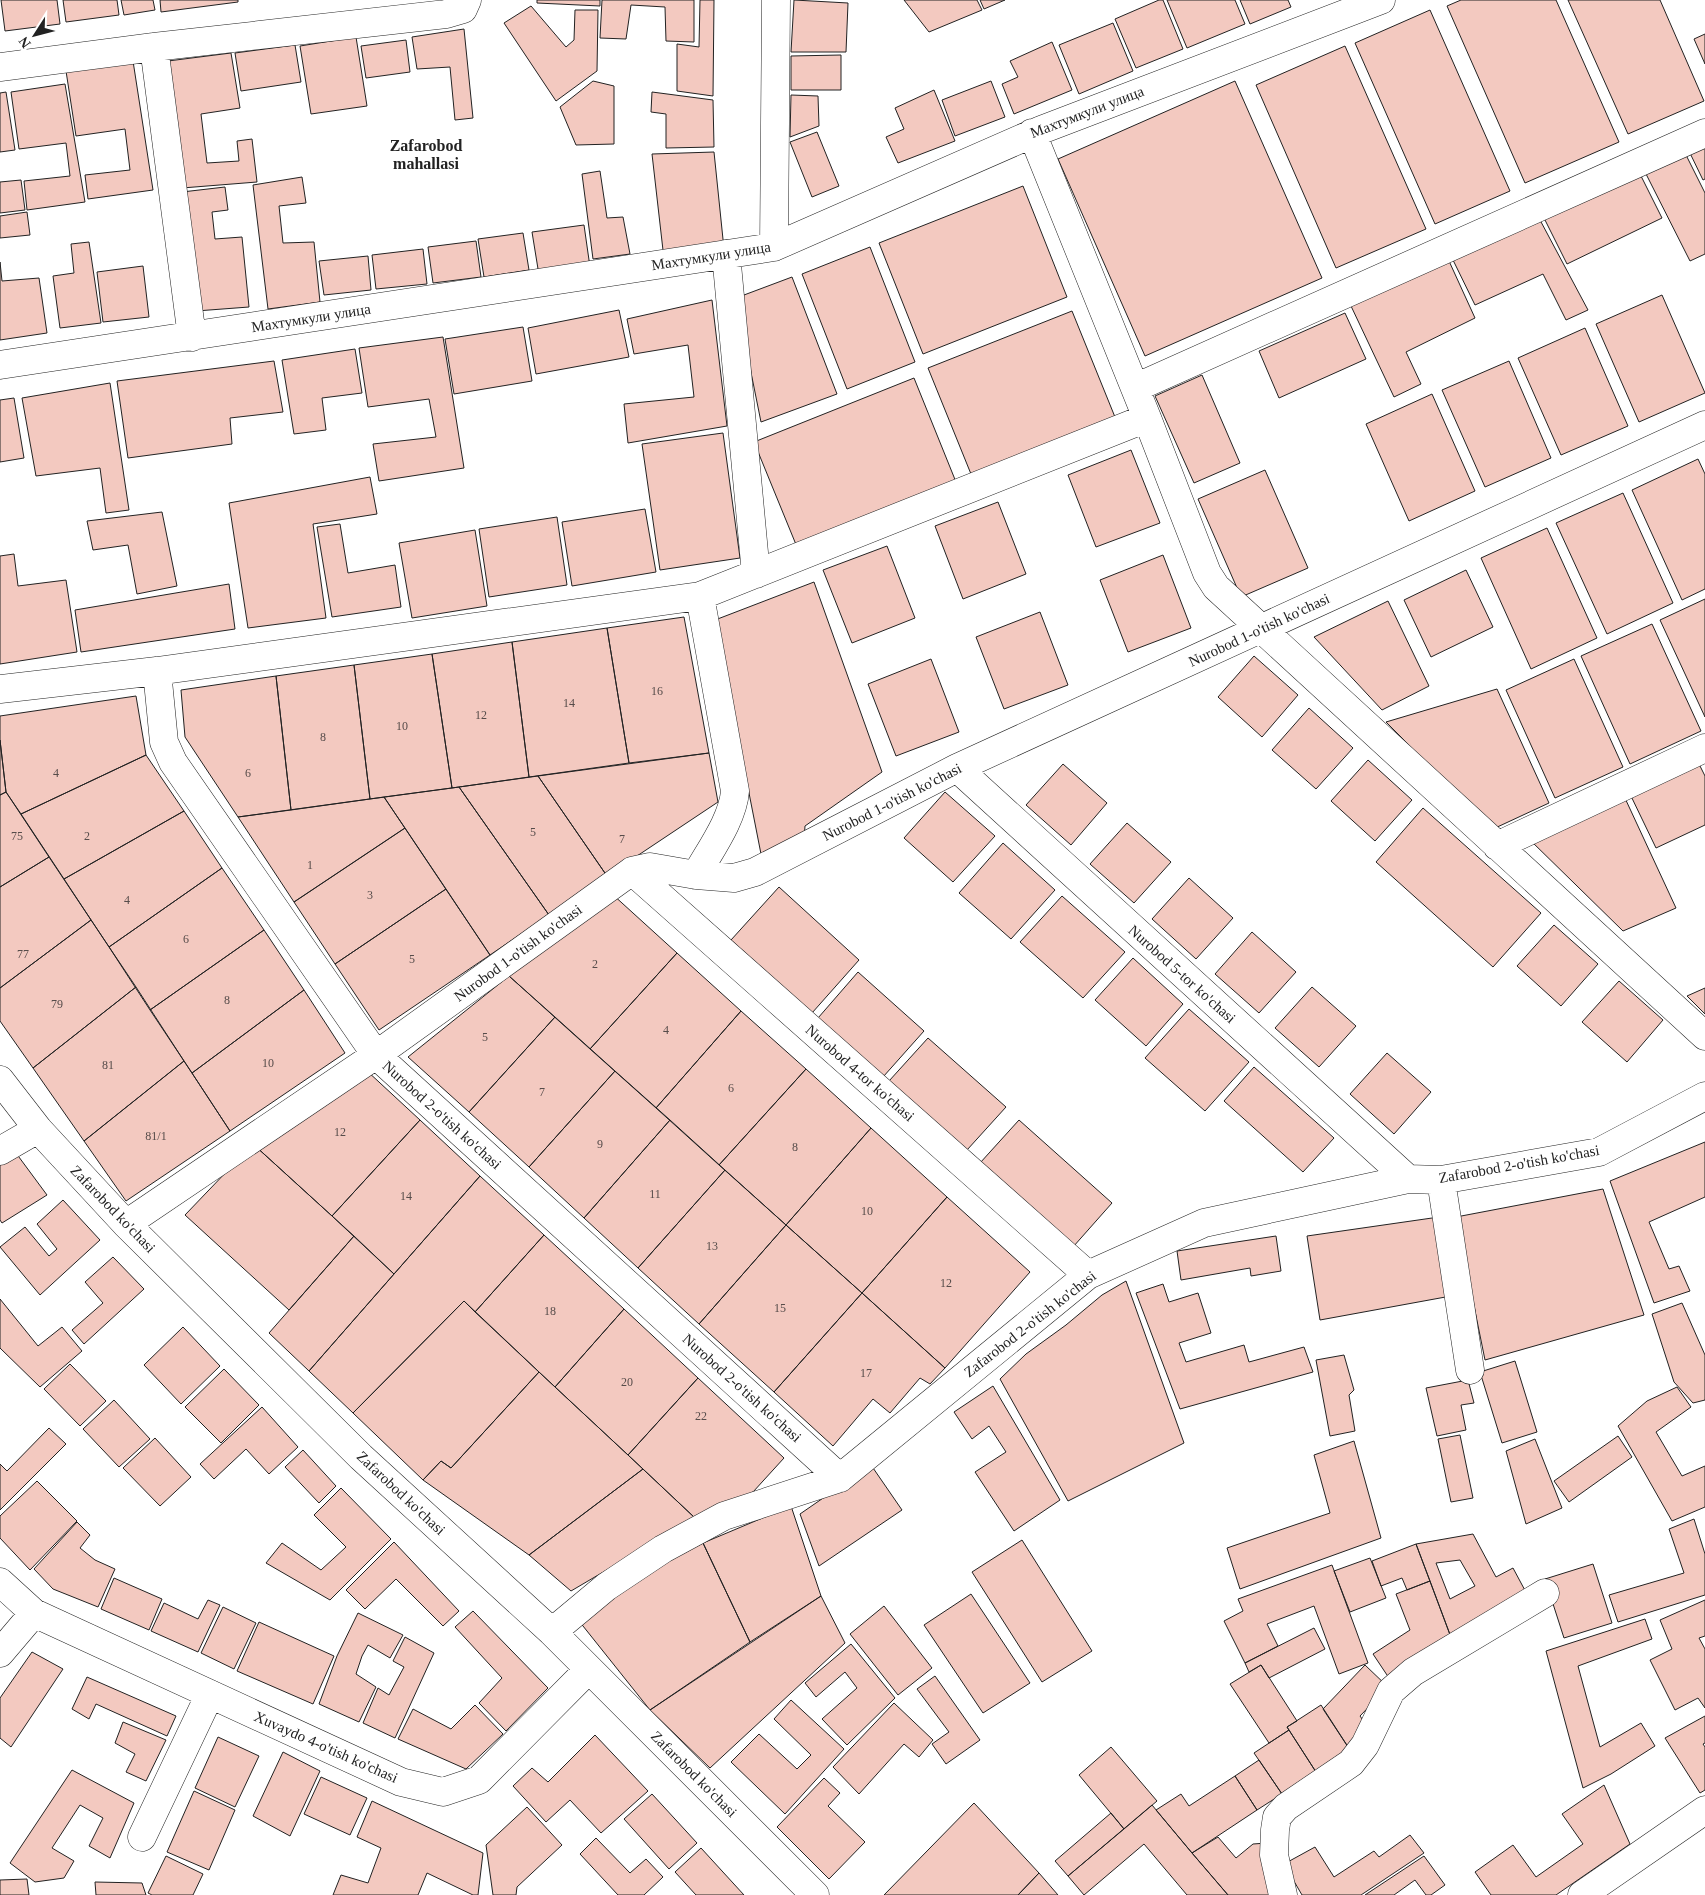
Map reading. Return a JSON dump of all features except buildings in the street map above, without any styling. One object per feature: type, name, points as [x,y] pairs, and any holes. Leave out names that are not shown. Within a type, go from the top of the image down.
[{"type":"street","points":[[0,67],[154,47],[446,14],[463,9],[467,0]]},
{"type":"street","points":[[774,247],[776,0]]},
{"type":"street","name":"Махтумкули улица","points":[[0,366],[774,247],[1032,133],[1381,0]]},
{"type":"street","points":[[154,47],[192,337]]},
{"type":"street","points":[[1032,133],[1147,418],[1206,573],[1216,587],[1705,1036]]},
{"type":"street","points":[[1135,388],[1705,133]]},
{"type":"street","points":[[726,254],[756,574]]},
{"type":"street","points":[[0,689],[157,671],[700,596],[1147,418]]},
{"type":"street","name":"Nurobod 1-o'tish ko'chasi","points":[[126,1224],[376,1055],[632,872],[650,867],[696,875],[734,878],[755,872],[957,768],[1705,425]]},
{"type":"street","points":[[696,875],[734,804],[735,791],[700,596]]},
{"type":"street","name":"Nurobod 2-o'tish ko'chasi","points":[[157,671],[164,742],[173,762],[376,1055],[840,1478]]},
{"type":"street","points":[[1497,846],[1705,748]]},
{"type":"street","name":"Nurobod 5-tor ko'chasi","points":[[957,768],[1408,1179]]},
{"type":"street","name":"Nurobod 4-tor ko'chasi","points":[[632,872],[1088,1274]]},
{"type":"street","name":"Zafarobod ko'chasi","points":[[0,1080],[38,1129],[126,1224],[361,1457],[552,1632],[808,1893]]},
{"type":"street","name":"Zafarobod 2-o'tish ko'chasi","points":[[552,1632],[606,1587],[663,1549],[724,1516],[840,1478],[1088,1274],[1204,1223],[1408,1179],[1441,1180],[1599,1152],[1705,1096]]},
{"type":"street","points":[[0,1151],[38,1129]]},
{"type":"street","points":[[1441,1180],[1470,1370]]},
{"type":"street","name":"Xuvaydo 4-o'tish ko'chasi","points":[[0,1582],[34,1613],[401,1782],[443,1792],[479,1780],[589,1669]]},
{"type":"street","points":[[1283,1895],[1274,1855],[1277,1817],[1286,1807],[1351,1763],[1365,1745],[1391,1691],[1413,1672],[1545,1593]]},
{"type":"street","points":[[0,1653],[34,1613]]},
{"type":"street","points":[[142,1837],[210,1694]]},
{"type":"street","points":[[1582,1895],[1705,1810]]},
{"type":"district","name":"Zafarobod mahallasi","points":[[426,154]]}]
